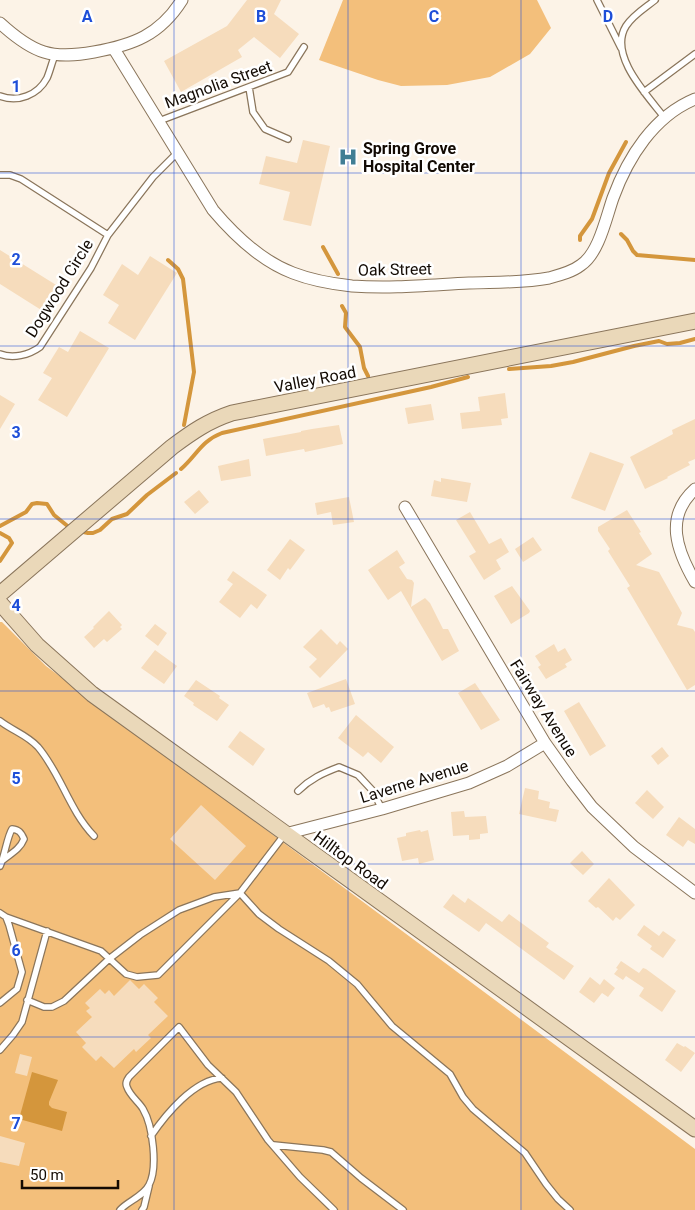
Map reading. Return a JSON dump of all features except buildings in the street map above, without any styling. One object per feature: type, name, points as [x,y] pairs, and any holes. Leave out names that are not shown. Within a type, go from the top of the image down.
[{"type":"street","points":[[0,23],[10,33],[42,52],[55,55],[85,53],[136,42],[156,30],[173,14],[182,0]]},
{"type":"street","name":"Oak Street","points":[[114,48],[213,210],[227,226],[245,244],[268,260],[292,273],[350,286],[385,287],[548,278],[564,274],[582,265],[592,252],[601,234],[624,172],[649,133],[664,117],[695,98]]},
{"type":"street","name":"Valley Road","points":[[0,594],[172,447],[213,420],[232,413],[695,321]]},
{"type":"street","points":[[695,489],[681,508],[676,525],[676,538],[680,555],[695,582]]},
{"type":"street","name":"Fairway Avenue","points":[[405,508],[545,743],[592,807],[634,847],[695,893]]},
{"type":"street","name":"Hilltop Road","points":[[0,603],[37,645],[92,694],[695,1129]]},
{"type":"street","name":"Laverne Avenue","points":[[285,834],[469,784],[507,766],[545,743]]},
{"type":"lane","points":[[597,0],[634,79],[664,117]]},
{"type":"lane","points":[[623,52],[622,39],[625,28],[633,17],[655,0]]},
{"type":"lane","name":"Magnolia Street","points":[[159,121],[288,72],[304,48]]},
{"type":"lane","points":[[644,92],[695,54]]},
{"type":"lane","points":[[0,96],[8,99],[31,95],[41,87],[47,78],[55,55]]},
{"type":"lane","points":[[249,87],[253,112],[265,129],[288,139]]},
{"type":"lane","name":"Dogwood Circle","points":[[0,354],[6,357],[19,356],[40,347],[91,268],[108,235],[153,177],[178,152]]},
{"type":"lane","name":"Dogwood Circle","points":[[0,175],[10,175],[22,179],[108,235]]},
{"type":"lane","points":[[0,721],[23,734],[40,749],[54,770],[83,824],[94,836]]},
{"type":"lane","points":[[298,790],[320,774],[339,767],[358,775],[372,790],[382,809]]},
{"type":"lane","points":[[0,866],[9,833],[12,829],[22,832],[24,838],[22,844],[3,860]]},
{"type":"lane","points":[[0,913],[6,918],[48,931],[101,951],[126,974],[137,977],[158,975],[240,893],[285,834]]},
{"type":"lane","points":[[28,1000],[44,1007],[52,1007],[64,1001],[109,959],[179,910],[214,897],[240,893]]},
{"type":"lane","points":[[240,893],[259,914],[279,930],[329,961],[357,984],[392,1026],[450,1074],[463,1097],[473,1109],[526,1153],[546,1184],[570,1210]]},
{"type":"lane","points":[[0,1003],[17,989],[22,972],[6,918]]},
{"type":"lane","points":[[0,1050],[22,1022],[48,931]]},
{"type":"lane","points":[[142,1210],[153,1162],[151,1136],[144,1111],[127,1087],[126,1082],[179,1027],[208,1065],[236,1092],[259,1128],[300,1177],[334,1210]]},
{"type":"lane","points":[[151,1136],[181,1100],[205,1081],[222,1078]]},
{"type":"lane","points":[[274,1145],[331,1152],[403,1210]]},
{"type":"lane","points":[[120,1210],[149,1185]]},
{"type":"shaded area","points":[[343,0],[537,0],[551,28],[530,54],[490,77],[447,85],[401,86],[319,60]]},
{"type":"shaded area","points":[[0,622],[46,666],[695,1149],[695,1210],[0,1210]]},
{"type":"shaded area","points":[[32,1072],[58,1080],[49,1105],[52,1108],[67,1112],[62,1131],[19,1119]]},
{"type":"waterway","points":[[580,240],[580,236],[592,219],[609,173],[626,142]]},
{"type":"waterway","points":[[621,234],[637,255],[695,260]]},
{"type":"waterway","points":[[323,247],[338,274]]},
{"type":"waterway","points":[[168,260],[178,269],[183,279],[194,372],[184,425]]},
{"type":"waterway","points":[[342,306],[346,313],[345,327],[360,347],[364,368],[368,376]]},
{"type":"waterway","points":[[509,369],[551,366],[573,362],[659,341],[667,344],[695,339]]},
{"type":"waterway","points":[[181,469],[204,444],[222,433],[431,387],[468,377]]},
{"type":"waterway","points":[[79,531],[93,533],[100,530],[112,519],[127,514],[147,495],[176,473]]},
{"type":"waterway","points":[[0,526],[26,512],[32,504],[37,503],[47,504],[54,515],[70,528]]},
{"type":"waterway","points":[[0,533],[9,538],[12,543],[0,561]]},
{"type":"place","name":"Spring Grove Hospital Center","points":[[348,157]]}]
